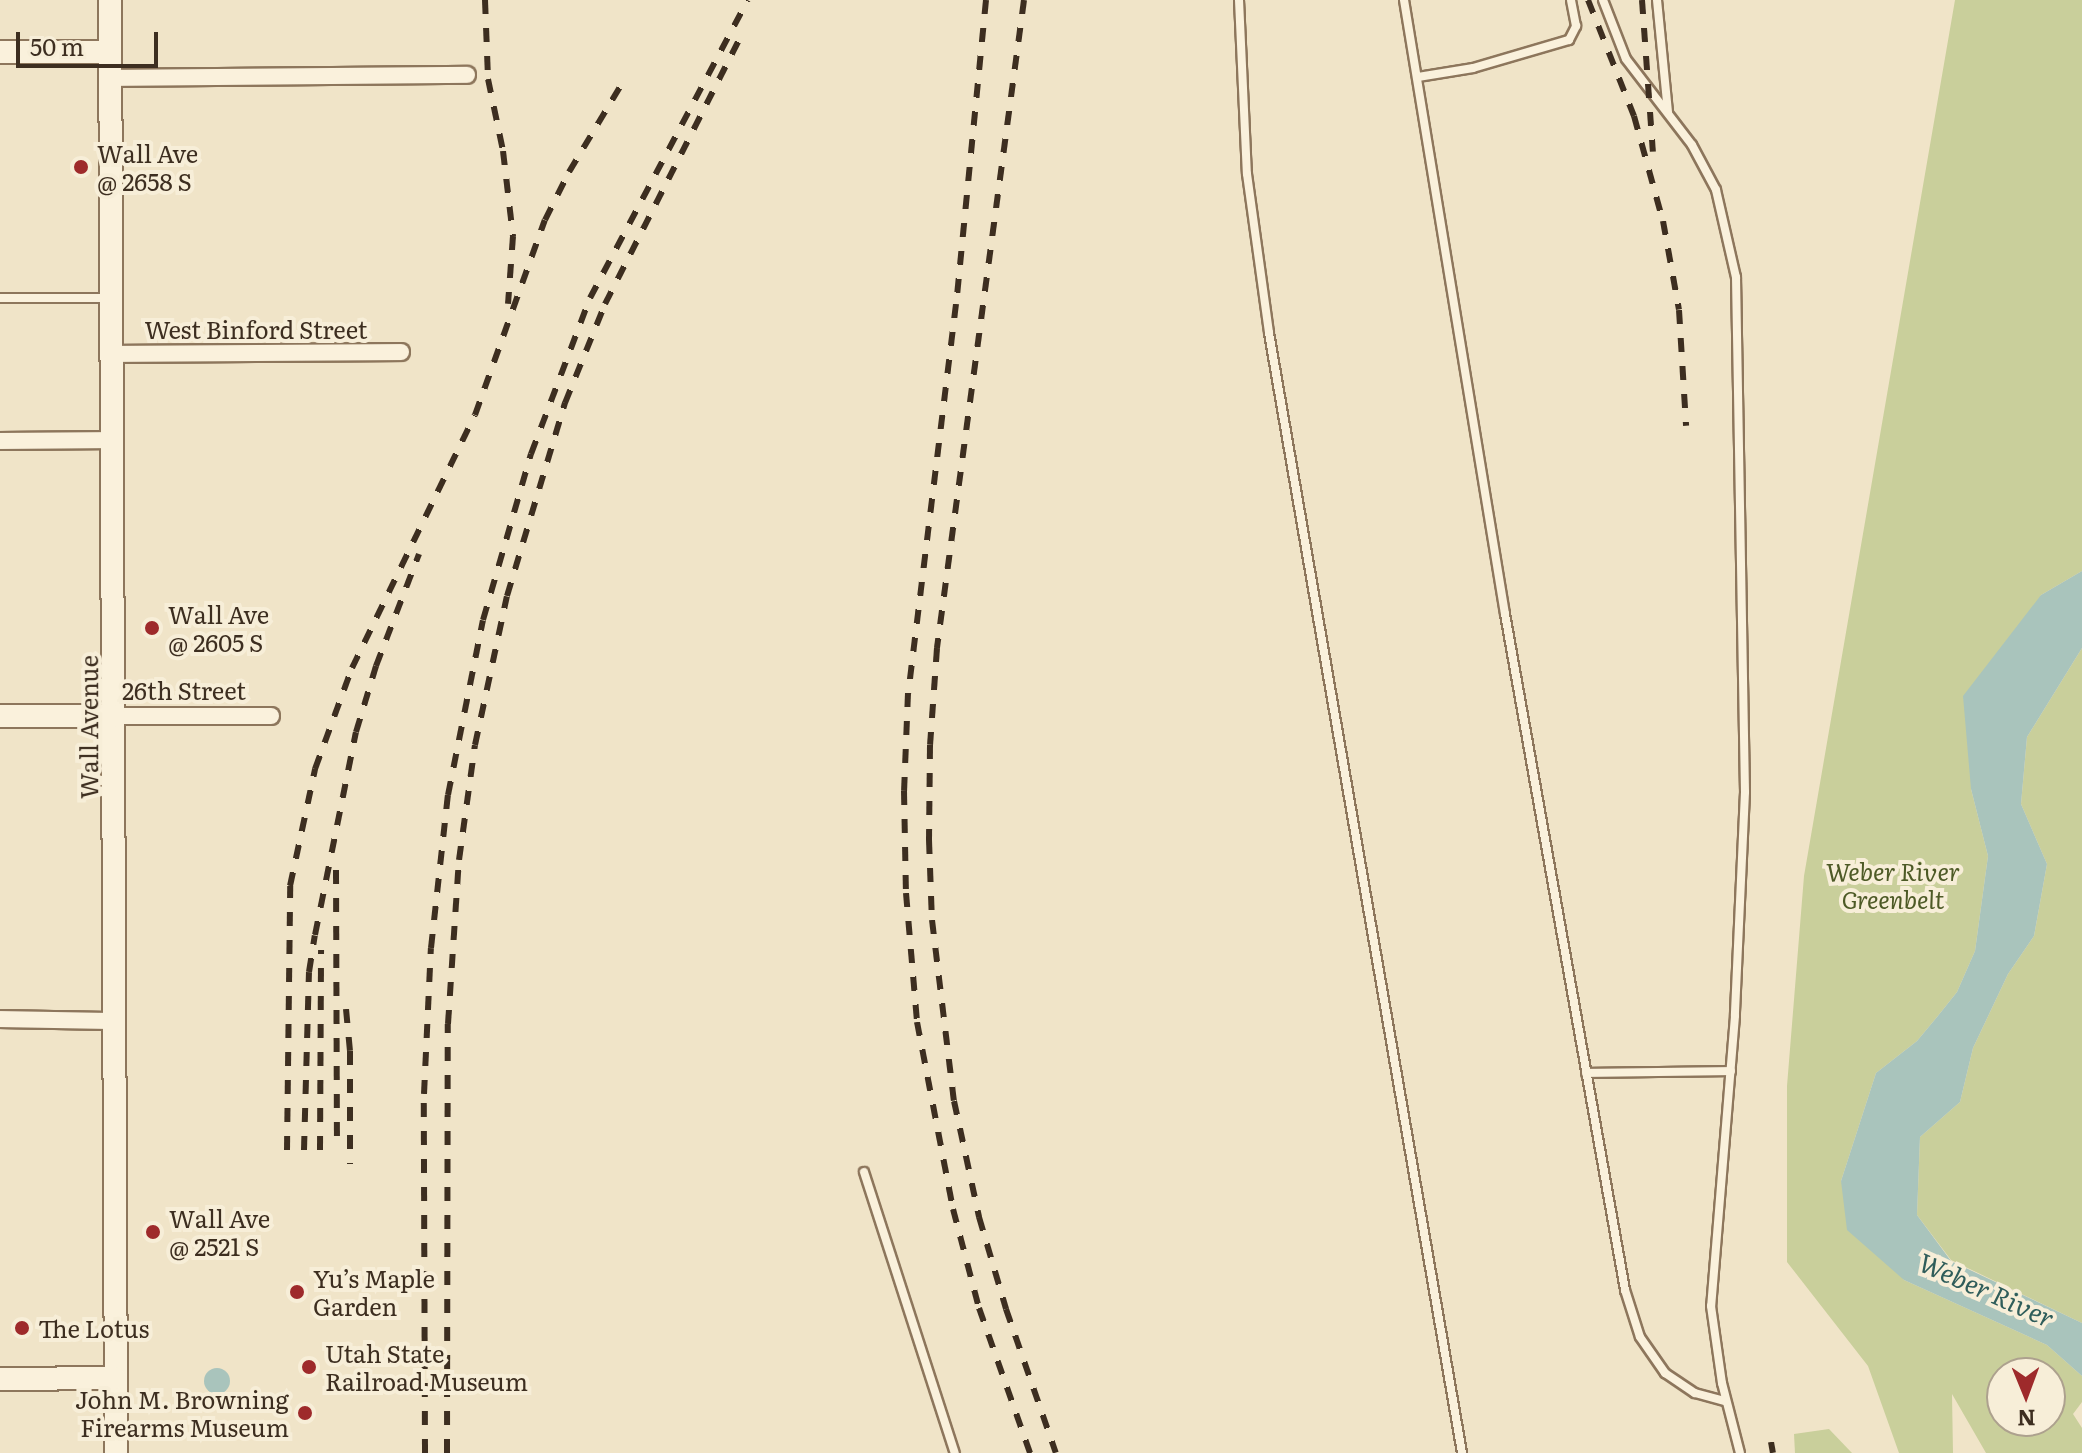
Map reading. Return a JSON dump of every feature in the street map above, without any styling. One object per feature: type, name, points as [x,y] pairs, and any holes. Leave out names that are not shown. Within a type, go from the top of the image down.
[{"type":"main road","name":"Wall Avenue","points":[[110,0],[116,1453]]},
{"type":"main road","points":[[0,52],[110,52]]},
{"type":"main road","name":"26th Street","points":[[0,716],[114,716]]},
{"type":"main road","points":[[0,1379],[115,1378]]},
{"type":"street","points":[[110,78],[467,75]]},
{"type":"street","name":"West Binford Street","points":[[112,354],[401,352]]},
{"type":"street","points":[[0,441],[112,440]]},
{"type":"street","name":"26th Street","points":[[114,716],[271,716]]},
{"type":"street","points":[[0,1019],[116,1021]]},
{"type":"lane","points":[[1239,0],[1247,174],[1269,333],[1462,1453]]},
{"type":"lane","points":[[1404,0],[1505,614],[1625,1290],[1640,1337],[1665,1373],[1695,1393],[1725,1401]]},
{"type":"lane","points":[[1418,77],[1473,68],[1569,40],[1576,26],[1571,0]]},
{"type":"lane","points":[[1603,0],[1626,59],[1692,145],[1716,190],[1736,277],[1745,792],[1731,1071],[1711,1306],[1725,1401],[1740,1453]]},
{"type":"lane","points":[[1657,0],[1668,113]]},
{"type":"lane","points":[[0,298],[112,298]]},
{"type":"lane","points":[[1586,1073],[1731,1071]]},
{"type":"lane","points":[[864,1172],[955,1453]]},
{"type":"green space","name":"Weber River Greenbelt","points":[[1955,0],[2082,0],[2082,571],[2041,595],[1971,789],[1988,856],[1975,951],[1957,992],[1937,1017],[1917,1041],[1876,1073],[1841,1181],[1904,1280],[2047,1345],[2061,1357],[1986,1357],[1986,1437],[2066,1437],[2066,1362],[2082,1376],[2082,1402],[2073,1414],[2082,1428],[2082,1453],[1986,1453],[1952,1394],[1953,1453],[1899,1453],[1868,1366],[1787,1262],[1787,1086],[1804,876]]},
{"type":"green space","points":[[2082,648],[2082,1323],[1951,1260],[1917,1215],[1920,1137],[1960,1102],[1973,1048],[2008,974],[2034,936],[2047,864],[2021,804],[2027,737]]},
{"type":"green space","points":[[1829,1429],[1852,1453],[1795,1453],[1794,1434]]},
{"type":"water","name":"Weber River","points":[[2082,571],[2082,648],[2027,737],[2021,804],[2047,864],[2034,936],[2008,974],[1973,1048],[1960,1102],[1920,1137],[1917,1215],[1951,1261],[2082,1323],[2082,1376],[2066,1362],[2066,1357],[2061,1357],[2047,1345],[1904,1280],[1847,1230],[1841,1181],[1876,1073],[1917,1041],[1937,1017],[1957,992],[1975,951],[1988,856],[1971,789],[1963,696],[2041,595]]},
{"type":"water","points":[[217,1368],[226,1372],[230,1381],[226,1390],[217,1394],[208,1390],[204,1381],[208,1372]]},
{"type":"railway","points":[[485,0],[488,79],[503,151],[513,236],[508,304]]},
{"type":"railway","points":[[425,1453],[424,1094],[431,948],[448,795],[483,620],[531,454],[590,298],[748,0]]},
{"type":"railway","points":[[986,0],[956,304],[908,693],[904,791],[906,893],[917,1022],[953,1209],[979,1308],[1030,1453]]},
{"type":"railway","points":[[1024,0],[937,648],[930,745],[929,840],[932,920],[954,1101],[979,1217],[1006,1309],[1056,1453]]},
{"type":"railway","points":[[1588,0],[1634,116],[1663,221],[1679,310],[1686,426]]},
{"type":"railway","points":[[1642,0],[1653,152]]},
{"type":"railway","points":[[447,1453],[448,1024],[459,860],[475,745],[507,596],[565,403],[605,304],[739,40]]},
{"type":"railway","points":[[287,1150],[290,886],[315,769],[352,668],[475,415],[545,220],[569,172],[624,80]]},
{"type":"railway","points":[[304,1150],[309,972],[315,935],[356,732],[376,666],[419,554]]},
{"type":"railway","points":[[336,870],[337,1150]]},
{"type":"railway","points":[[320,1150],[321,950]]},
{"type":"railway","points":[[346,1009],[350,1051],[350,1164]]},
{"type":"railway","points":[[1771,1442],[1773,1453]]},
{"type":"place","name":"Wall Ave @ 2658 S","points":[[81,167]]},
{"type":"place","name":"Wall Ave @ 2605 S","points":[[152,628]]},
{"type":"place","name":"Wall Ave @ 2521 S","points":[[153,1232]]},
{"type":"place","name":"Yu’s Maple Garden","points":[[297,1292]]},
{"type":"place","name":"The Lotus","points":[[22,1328]]},
{"type":"place","name":"Utah State Railroad Museum","points":[[309,1367]]},
{"type":"place","name":"John M. Browning Firearms Museum","points":[[305,1413]]}]
